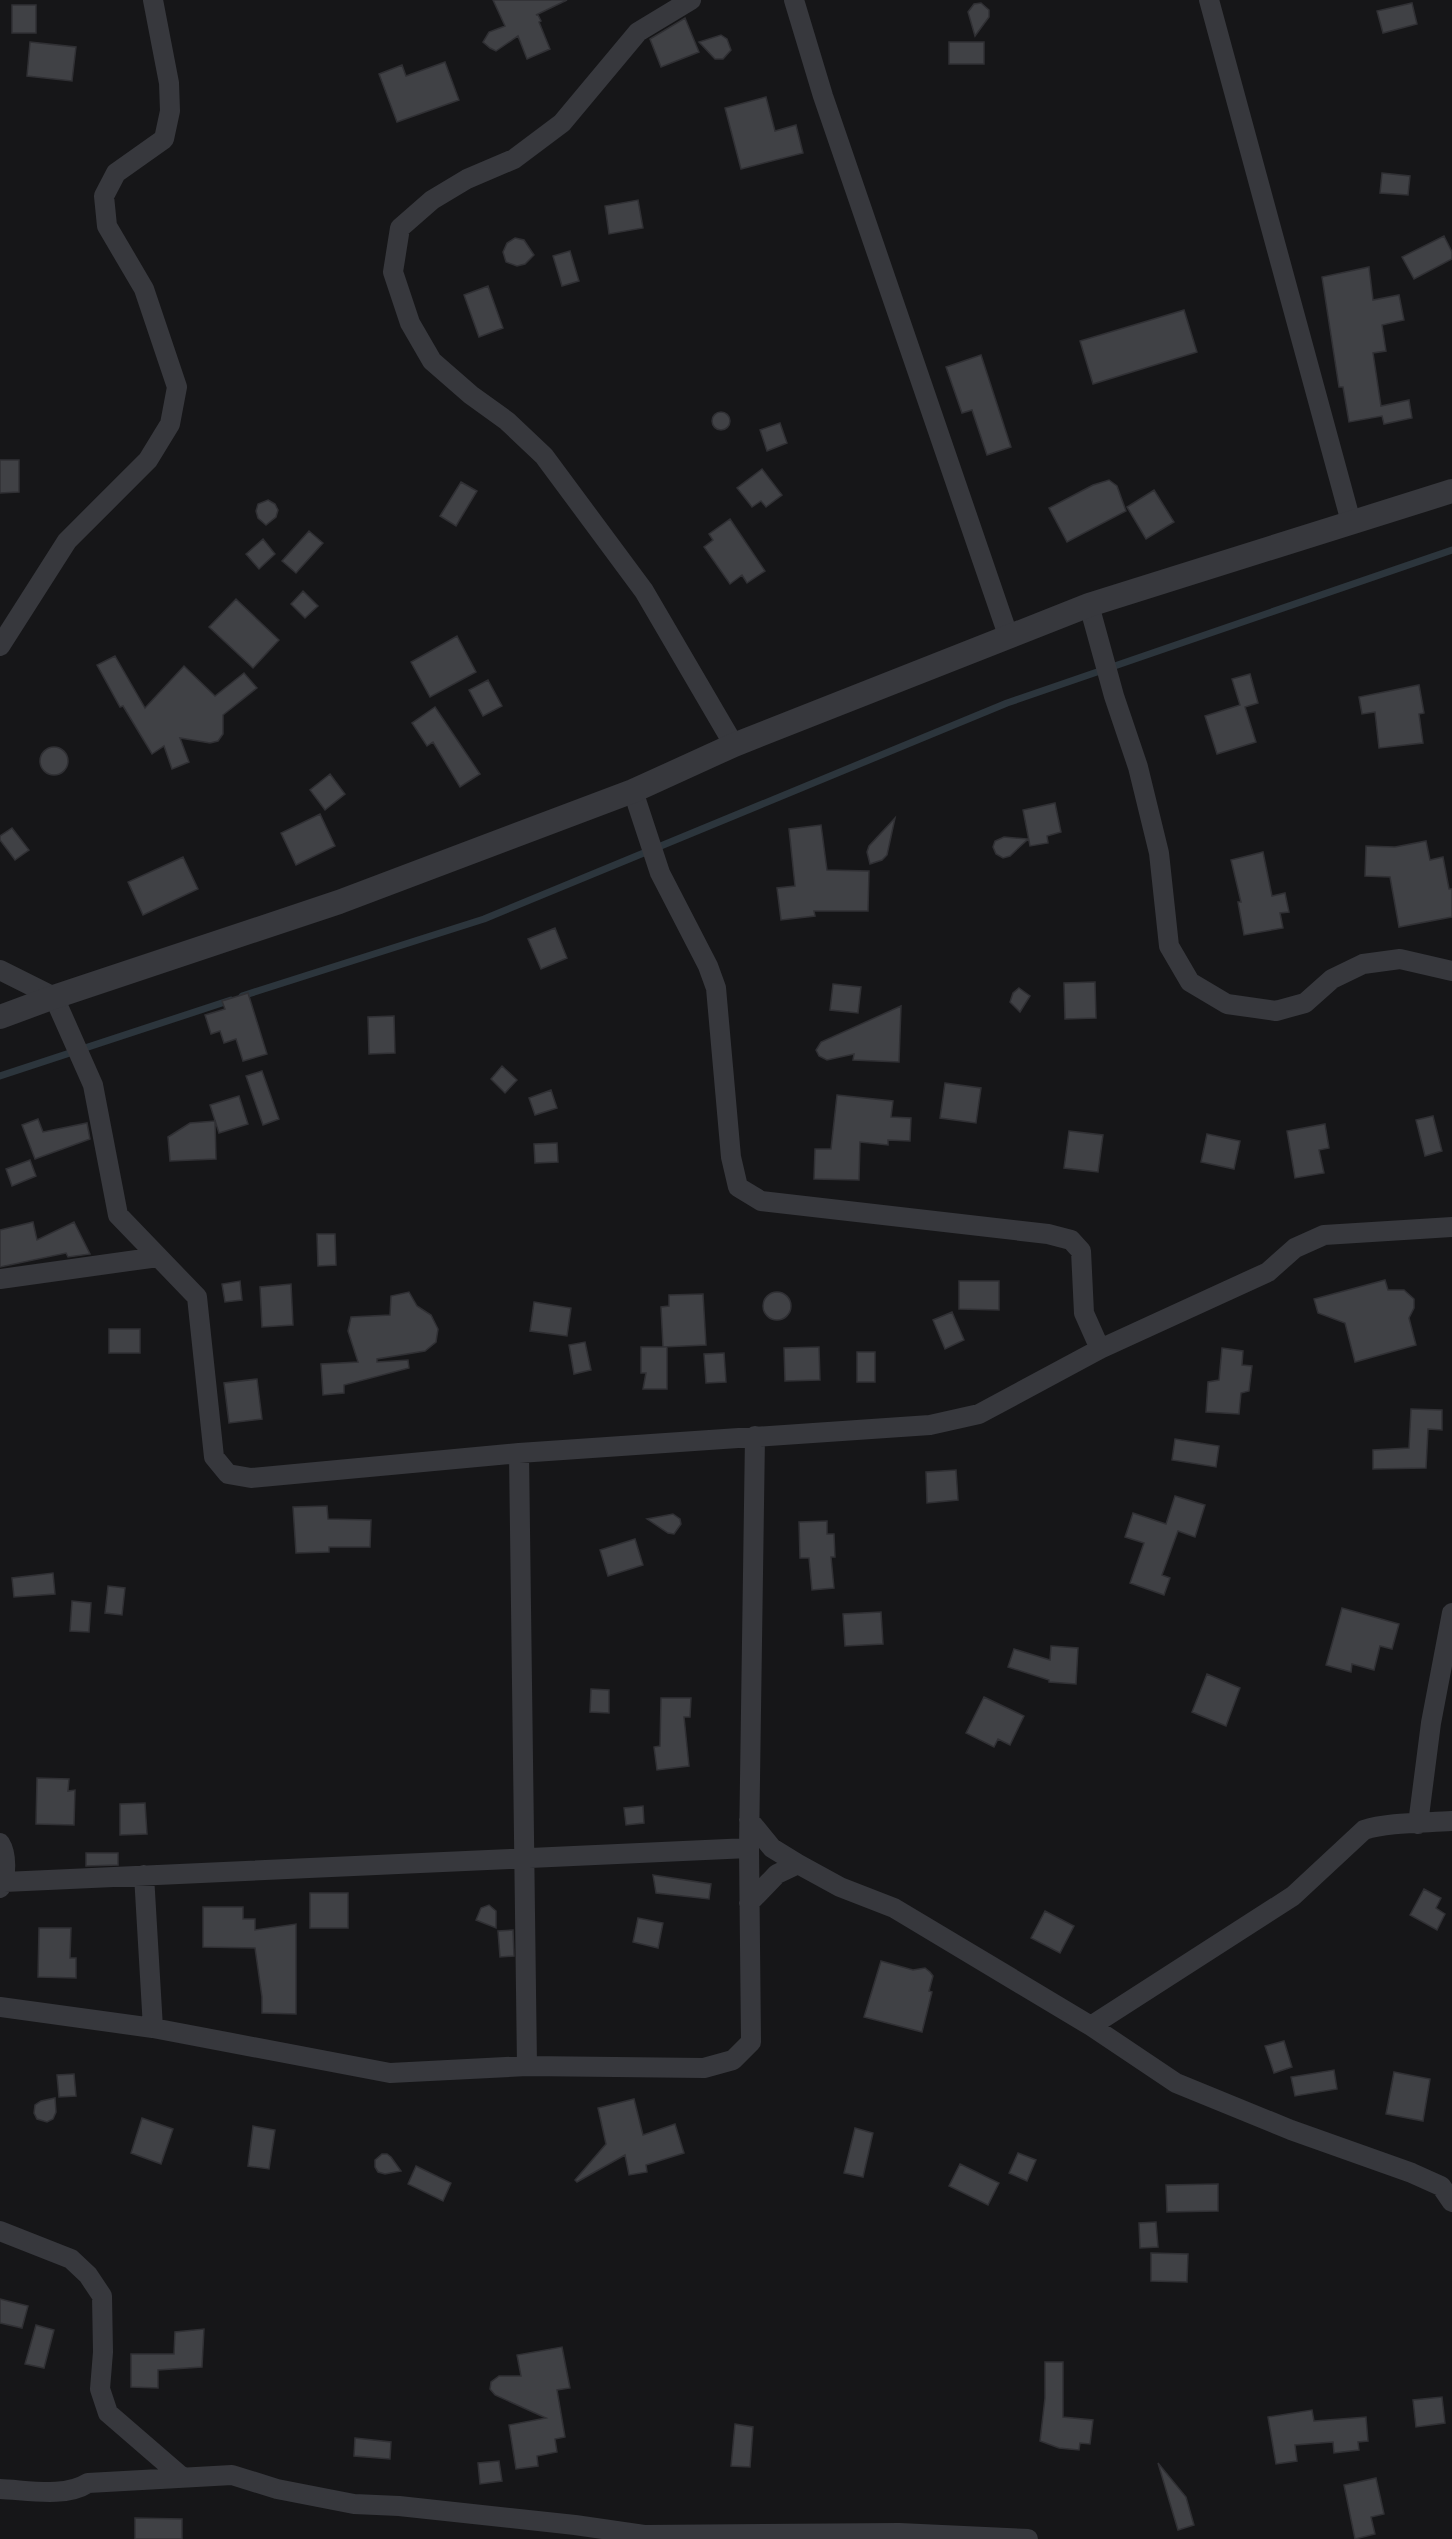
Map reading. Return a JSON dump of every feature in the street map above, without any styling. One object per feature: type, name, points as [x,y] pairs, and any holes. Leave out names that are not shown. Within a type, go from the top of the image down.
[{"type":"street","points":[[0,646],[67,541],[148,460],[171,424],[177,387],[144,289],[107,226],[104,196],[116,174],[164,139],[171,111],[169,82],[153,0]]},
{"type":"street","points":[[691,0],[638,32],[562,123],[514,159],[467,179],[432,201],[400,228],[393,272],[410,323],[432,361],[471,395],[507,421],[544,456],[644,591],[734,745]]},
{"type":"street","points":[[794,0],[823,96],[1009,638]]},
{"type":"street","points":[[1209,0],[1351,522]]},
{"type":"street","points":[[0,1017],[54,996],[339,902],[633,791],[734,745],[1089,606],[1452,491]]},
{"type":"street","points":[[1089,606],[1114,696],[1138,767],[1160,853],[1169,946],[1190,982],[1227,1004],[1276,1011],[1305,1003],[1332,979],[1363,964],[1400,958],[1452,971]]},
{"type":"street","points":[[633,791],[660,873],[708,966],[716,988],[731,1158],[738,1187],[761,1201],[1047,1234],[1071,1240],[1082,1251],[1084,1313],[1100,1349]]},
{"type":"street","points":[[0,970],[54,996],[93,1085],[118,1215],[197,1297],[214,1456],[228,1474],[251,1478],[519,1453],[930,1425],[979,1414],[1100,1349],[1268,1272],[1294,1248],[1324,1235],[1452,1227]]},
{"type":"street","points":[[0,1279],[158,1257]]},
{"type":"street","points":[[0,2007],[153,2028],[390,2073],[527,2066],[704,2068],[733,2060],[751,2042],[749,1820],[755,1436]]},
{"type":"street","points":[[519,1453],[527,2066]]},
{"type":"street","points":[[1418,1824],[1431,1723],[1452,1612]]},
{"type":"street","points":[[749,1820],[772,1848],[840,1887],[894,1908],[1091,2026],[1176,2083],[1291,2130],[1412,2173],[1441,2186],[1452,2202]]},
{"type":"street","points":[[1091,2026],[1293,1896],[1364,1830],[1379,1825],[1452,1821]]},
{"type":"street","points":[[0,1843],[4,1851],[2,1885],[144,1875],[749,1848]]},
{"type":"street","points":[[749,1903],[777,1874],[798,1864]]},
{"type":"street","points":[[144,1875],[153,2028]]},
{"type":"street","points":[[0,2231],[71,2259],[88,2276],[102,2296],[103,2352],[100,2389],[108,2413],[182,2477]]},
{"type":"street","points":[[0,2490],[69,2490],[78,2489],[88,2483],[232,2475],[277,2489],[354,2504],[399,2506],[644,2535],[1028,2539]]},
{"type":"building","points":[[493,0],[567,0],[536,15],[541,21],[539,22],[550,49],[527,59],[518,36],[496,51],[483,42],[489,32],[505,26]]},
{"type":"building","points":[[981,3],[989,10],[989,17],[975,36],[968,12],[974,4]]},
{"type":"building","points":[[1412,3],[1417,24],[1383,33],[1377,11]]},
{"type":"building","points":[[12,5],[36,5],[36,33],[12,33]]},
{"type":"building","points":[[685,18],[699,52],[661,67],[650,39]]},
{"type":"building","points":[[721,35],[727,39],[731,50],[723,59],[715,59],[699,42]]},
{"type":"building","points":[[30,42],[76,47],[72,81],[27,76]]},
{"type":"building","points":[[949,42],[984,42],[984,64],[949,64]]},
{"type":"building","points":[[445,62],[459,100],[397,122],[379,74],[402,65],[406,76]]},
{"type":"building","points":[[766,97],[775,131],[796,125],[803,153],[741,169],[725,108]]},
{"type":"building","points":[[1382,173],[1410,176],[1408,195],[1380,193]]},
{"type":"building","points":[[638,200],[643,228],[609,234],[605,206]]},
{"type":"building","points":[[1444,236],[1452,252],[1452,259],[1414,279],[1402,257]]},
{"type":"building","points":[[515,238],[524,240],[534,255],[525,264],[517,266],[506,262],[503,252],[507,243]]},
{"type":"building","points":[[570,251],[579,281],[562,286],[553,256]]},
{"type":"building","points":[[1369,267],[1373,300],[1399,295],[1404,320],[1382,325],[1386,351],[1373,353],[1381,406],[1409,400],[1412,418],[1384,424],[1382,416],[1349,422],[1343,387],[1339,387],[1322,277]]},
{"type":"building","points":[[488,286],[503,328],[479,337],[464,295]]},
{"type":"building","points":[[1184,310],[1197,352],[1093,384],[1080,341]]},
{"type":"building","points":[[981,355],[1011,447],[987,455],[972,410],[962,413],[946,367]]},
{"type":"building","points":[[721,412],[729,417],[730,421],[725,429],[721,430],[713,425],[712,421],[717,413]]},
{"type":"building","points":[[780,423],[787,443],[767,451],[760,430]]},
{"type":"building","points":[[0,460],[19,460],[19,492],[0,493]]},
{"type":"building","points":[[762,469],[782,495],[766,507],[761,501],[752,507],[737,488]]},
{"type":"building","points":[[1109,480],[1117,486],[1126,511],[1067,542],[1049,508],[1093,485]]},
{"type":"building","points":[[461,482],[477,491],[456,526],[440,516]]},
{"type":"building","points":[[1154,490],[1174,522],[1146,539],[1127,507]]},
{"type":"building","points":[[268,500],[275,504],[278,510],[276,517],[266,525],[258,518],[256,511],[258,504]]},
{"type":"building","points":[[730,519],[765,571],[747,583],[742,575],[730,584],[704,547],[713,540],[709,534]]},
{"type":"building","points":[[309,531],[323,543],[296,573],[282,561]]},
{"type":"building","points":[[263,539],[275,554],[259,569],[246,554]]},
{"type":"building","points":[[303,591],[318,606],[305,618],[291,604]]},
{"type":"building","points":[[236,599],[279,640],[253,668],[209,627]]},
{"type":"building","points":[[457,636],[476,672],[430,697],[411,662]]},
{"type":"building","points":[[115,656],[145,708],[184,666],[215,696],[244,673],[257,688],[223,715],[223,734],[218,741],[210,743],[180,738],[189,762],[172,769],[164,746],[152,754],[123,706],[120,707],[97,665]]},
{"type":"building","points":[[1250,674],[1258,703],[1245,707],[1256,742],[1217,754],[1205,716],[1240,705],[1232,679]]},
{"type":"building","points":[[488,680],[502,706],[483,716],[469,690]]},
{"type":"building","points":[[1419,685],[1424,713],[1419,714],[1423,743],[1379,748],[1375,712],[1362,714],[1359,697]]},
{"type":"building","points":[[435,707],[480,774],[460,787],[433,742],[427,746],[412,723]]},
{"type":"building","points":[[54,747],[64,751],[68,761],[64,771],[54,775],[44,771],[40,761],[44,751]]},
{"type":"building","points":[[330,774],[345,794],[325,810],[310,790]]},
{"type":"building","points":[[1055,803],[1061,832],[1047,836],[1048,843],[1030,846],[1023,810]]},
{"type":"building","points":[[320,814],[335,846],[296,865],[281,833]]},
{"type":"building","points":[[895,818],[887,855],[882,860],[870,864],[867,852],[869,846]]},
{"type":"building","points":[[821,825],[827,870],[869,871],[868,911],[814,911],[815,916],[781,920],[777,888],[795,886],[789,829]]},
{"type":"building","points":[[12,828],[29,850],[15,860],[0,840],[0,836]]},
{"type":"building","points":[[1004,837],[1028,839],[1010,856],[1003,858],[996,854],[993,847],[995,841]]},
{"type":"building","points":[[1426,841],[1430,860],[1443,857],[1449,889],[1452,889],[1452,917],[1399,927],[1390,877],[1365,876],[1366,846],[1395,847]]},
{"type":"building","points":[[1263,852],[1272,896],[1285,893],[1289,912],[1280,913],[1283,928],[1244,935],[1238,902],[1241,902],[1231,860]]},
{"type":"building","points":[[183,857],[198,889],[143,915],[128,882]]},
{"type":"building","points":[[555,928],[567,958],[541,969],[528,939]]},
{"type":"building","points":[[1095,982],[1096,1018],[1065,1019],[1064,983]]},
{"type":"building","points":[[833,984],[861,987],[858,1013],[830,1010]]},
{"type":"building","points":[[1019,988],[1030,996],[1020,1012],[1010,1002],[1013,993]]},
{"type":"building","points":[[248,993],[267,1054],[243,1061],[236,1039],[224,1043],[220,1031],[211,1034],[205,1015],[225,1009],[222,1001]]},
{"type":"building","points":[[901,1006],[899,1062],[853,1060],[854,1054],[827,1060],[819,1056],[816,1050],[821,1042]]},
{"type":"building","points":[[394,1016],[395,1053],[369,1054],[368,1017]]},
{"type":"building","points":[[502,1066],[517,1080],[505,1093],[491,1079]]},
{"type":"building","points":[[262,1071],[279,1119],[263,1125],[246,1076]]},
{"type":"building","points":[[945,1083],[981,1088],[976,1123],[940,1118]]},
{"type":"building","points":[[551,1090],[557,1108],[535,1115],[529,1098]]},
{"type":"building","points":[[837,1095],[893,1101],[891,1117],[911,1118],[910,1141],[888,1140],[888,1145],[860,1142],[859,1180],[814,1179],[815,1149],[831,1149]]},
{"type":"building","points":[[239,1096],[248,1124],[219,1133],[210,1105]]},
{"type":"building","points":[[1433,1116],[1442,1151],[1425,1156],[1416,1120]]},
{"type":"building","points":[[38,1119],[43,1132],[87,1123],[90,1139],[35,1159],[22,1125]]},
{"type":"building","points":[[215,1121],[216,1159],[170,1161],[168,1137],[190,1123]]},
{"type":"building","points":[[1325,1124],[1329,1148],[1319,1150],[1324,1173],[1295,1178],[1287,1131]]},
{"type":"building","points":[[1069,1131],[1103,1135],[1098,1172],[1064,1168]]},
{"type":"building","points":[[1207,1134],[1240,1141],[1234,1169],[1201,1162]]},
{"type":"building","points":[[557,1143],[558,1162],[535,1163],[534,1144]]},
{"type":"building","points":[[30,1160],[36,1176],[12,1186],[6,1169]]},
{"type":"building","points":[[33,1222],[37,1240],[74,1222],[90,1254],[68,1257],[66,1253],[0,1267],[0,1230]]},
{"type":"building","points":[[317,1234],[335,1234],[336,1265],[318,1266]]},
{"type":"building","points":[[1385,1280],[1388,1290],[1404,1290],[1414,1299],[1414,1308],[1409,1318],[1416,1345],[1355,1362],[1345,1323],[1318,1313],[1314,1299]]},
{"type":"building","points":[[240,1281],[242,1300],[225,1302],[222,1284]]},
{"type":"building","points":[[959,1281],[999,1281],[999,1310],[959,1309]]},
{"type":"building","points":[[291,1284],[293,1325],[262,1327],[260,1287]]},
{"type":"building","points":[[409,1292],[417,1306],[431,1315],[438,1329],[436,1342],[425,1351],[377,1359],[377,1362],[408,1360],[409,1368],[344,1385],[344,1393],[323,1395],[321,1364],[358,1362],[348,1331],[351,1317],[390,1315],[391,1296]]},
{"type":"building","points":[[777,1292],[787,1296],[791,1306],[787,1316],[777,1320],[767,1316],[763,1306],[767,1296]]},
{"type":"building","points":[[703,1294],[706,1345],[663,1347],[661,1307],[669,1306],[669,1295]]},
{"type":"building","points":[[534,1302],[571,1308],[567,1336],[530,1331]]},
{"type":"building","points":[[952,1312],[964,1340],[945,1349],[933,1320]]},
{"type":"building","points":[[109,1329],[140,1329],[140,1353],[109,1353]]},
{"type":"building","points":[[585,1342],[591,1370],[574,1374],[569,1345]]},
{"type":"building","points":[[641,1347],[667,1347],[667,1389],[643,1389],[646,1373],[641,1373]]},
{"type":"building","points":[[819,1347],[820,1380],[785,1381],[784,1348]]},
{"type":"building","points":[[1222,1348],[1243,1351],[1242,1365],[1252,1366],[1249,1391],[1241,1393],[1239,1414],[1206,1412],[1208,1382],[1219,1380]]},
{"type":"building","points":[[857,1352],[875,1352],[875,1382],[857,1382]]},
{"type":"building","points":[[724,1353],[726,1382],[706,1383],[704,1354]]},
{"type":"building","points":[[257,1379],[262,1419],[229,1423],[224,1383]]},
{"type":"building","points":[[1411,1409],[1442,1410],[1442,1430],[1428,1429],[1426,1468],[1373,1469],[1373,1450],[1409,1448]]},
{"type":"building","points":[[1175,1439],[1219,1446],[1216,1467],[1172,1460]]},
{"type":"building","points":[[956,1470],[958,1500],[927,1503],[926,1472]]},
{"type":"building","points":[[1175,1496],[1205,1505],[1195,1537],[1178,1531],[1162,1575],[1170,1578],[1164,1595],[1130,1583],[1144,1543],[1125,1537],[1133,1513],[1166,1524]]},
{"type":"building","points":[[327,1506],[328,1519],[371,1520],[370,1547],[329,1547],[329,1552],[296,1553],[293,1507]]},
{"type":"building","points":[[673,1514],[680,1519],[681,1524],[674,1534],[668,1533],[647,1519]]},
{"type":"building","points":[[827,1521],[827,1534],[834,1534],[835,1557],[831,1557],[834,1588],[812,1590],[809,1558],[800,1558],[799,1522]]},
{"type":"building","points":[[635,1539],[643,1565],[608,1576],[600,1550]]},
{"type":"building","points":[[53,1573],[55,1594],[14,1597],[12,1578]]},
{"type":"building","points":[[108,1586],[125,1588],[122,1615],[105,1613]]},
{"type":"building","points":[[72,1601],[91,1603],[89,1632],[70,1631]]},
{"type":"building","points":[[1342,1608],[1399,1624],[1392,1649],[1380,1646],[1374,1670],[1352,1664],[1351,1672],[1326,1665]]},
{"type":"building","points":[[881,1612],[883,1644],[845,1646],[843,1614]]},
{"type":"building","points":[[1051,1646],[1078,1648],[1076,1684],[1049,1682],[1049,1680],[1008,1667],[1014,1649],[1050,1660]]},
{"type":"building","points":[[1207,1674],[1240,1688],[1226,1726],[1192,1712]]},
{"type":"building","points":[[591,1689],[609,1690],[609,1713],[590,1712]]},
{"type":"building","points":[[984,1697],[1024,1716],[1010,1745],[998,1739],[994,1747],[966,1733]]},
{"type":"building","points":[[661,1698],[691,1698],[690,1717],[684,1717],[689,1766],[657,1770],[654,1747],[660,1746]]},
{"type":"building","points":[[37,1778],[69,1779],[68,1791],[75,1790],[74,1825],[36,1824]]},
{"type":"building","points":[[145,1803],[147,1834],[120,1835],[120,1804]]},
{"type":"building","points":[[643,1806],[644,1823],[626,1825],[624,1808]]},
{"type":"building","points":[[86,1853],[118,1853],[118,1865],[86,1866]]},
{"type":"building","points":[[653,1875],[711,1884],[709,1899],[656,1893]]},
{"type":"building","points":[[1424,1889],[1441,1898],[1436,1908],[1445,1914],[1437,1930],[1410,1915]]},
{"type":"building","points":[[310,1893],[348,1893],[348,1928],[310,1928]]},
{"type":"building","points":[[489,1905],[496,1911],[496,1928],[476,1920],[481,1908]]},
{"type":"building","points":[[203,1907],[243,1907],[243,1919],[255,1919],[255,1930],[296,1924],[296,2014],[262,2013],[255,1948],[203,1947]]},
{"type":"building","points":[[1045,1911],[1074,1926],[1060,1953],[1031,1938]]},
{"type":"building","points":[[638,1918],[663,1923],[658,1948],[633,1942]]},
{"type":"building","points":[[39,1928],[71,1928],[70,1958],[76,1958],[76,1978],[38,1977]]},
{"type":"building","points":[[513,1930],[514,1956],[500,1957],[498,1931]]},
{"type":"building","points":[[881,1961],[913,1970],[925,1968],[933,1976],[929,1991],[932,1992],[922,2032],[864,2017]]},
{"type":"building","points":[[1284,2041],[1292,2067],[1274,2073],[1265,2046]]},
{"type":"building","points":[[1334,2070],[1337,2089],[1295,2096],[1291,2077]]},
{"type":"building","points":[[1394,2072],[1430,2079],[1423,2121],[1386,2114]]},
{"type":"building","points":[[74,2074],[76,2096],[59,2097],[57,2075]]},
{"type":"building","points":[[55,2098],[56,2112],[53,2119],[47,2122],[37,2119],[34,2113],[35,2105]]},
{"type":"building","points":[[634,2099],[643,2135],[675,2124],[684,2153],[646,2165],[647,2172],[629,2175],[625,2155],[577,2182],[575,2180],[606,2144],[598,2108]]},
{"type":"building","points":[[142,2118],[173,2129],[161,2164],[131,2153]]},
{"type":"building","points":[[253,2126],[275,2130],[269,2169],[248,2166]]},
{"type":"building","points":[[855,2128],[873,2133],[863,2177],[844,2173]]},
{"type":"building","points":[[1018,2153],[1036,2160],[1027,2181],[1009,2173]]},
{"type":"building","points":[[382,2154],[391,2157],[401,2171],[385,2174],[378,2172],[375,2160]]},
{"type":"building","points":[[960,2164],[999,2183],[988,2205],[949,2186]]},
{"type":"building","points":[[416,2166],[451,2183],[443,2201],[408,2184]]},
{"type":"building","points":[[1218,2184],[1218,2211],[1167,2212],[1166,2185]]},
{"type":"building","points":[[1156,2222],[1158,2247],[1140,2248],[1139,2223]]},
{"type":"building","points":[[1151,2253],[1188,2254],[1187,2282],[1151,2281]]},
{"type":"building","points":[[0,2299],[28,2306],[22,2328],[0,2323]]},
{"type":"building","points":[[36,2325],[54,2330],[44,2368],[25,2364]]},
{"type":"building","points":[[204,2329],[202,2367],[158,2370],[158,2388],[131,2387],[131,2354],[174,2354],[175,2332]]},
{"type":"building","points":[[562,2347],[570,2388],[557,2390],[565,2437],[555,2439],[557,2452],[537,2456],[538,2466],[516,2469],[509,2425],[546,2418],[495,2395],[490,2389],[491,2382],[499,2376],[521,2376],[517,2355]]},
{"type":"building","points":[[1045,2362],[1063,2362],[1063,2417],[1093,2420],[1090,2444],[1080,2443],[1079,2450],[1059,2448],[1040,2441],[1045,2398]]},
{"type":"building","points":[[1442,2397],[1445,2423],[1416,2427],[1413,2400]]},
{"type":"building","points":[[1312,2410],[1314,2421],[1366,2417],[1368,2441],[1358,2442],[1359,2450],[1334,2453],[1333,2442],[1295,2445],[1297,2461],[1276,2464],[1268,2417]]},
{"type":"building","points":[[735,2424],[753,2427],[750,2467],[731,2466]]},
{"type":"building","points":[[355,2438],[391,2442],[390,2459],[354,2456]]},
{"type":"building","points":[[499,2461],[502,2481],[480,2484],[478,2463]]},
{"type":"building","points":[[1158,2463],[1186,2497],[1194,2525],[1178,2530]]},
{"type":"building","points":[[1376,2478],[1384,2514],[1371,2517],[1375,2534],[1355,2539],[1344,2485]]},
{"type":"building","points":[[135,2518],[182,2519],[182,2539],[135,2539]]},
{"type":"waterway","points":[[242,996],[484,919],[1007,703],[1452,550]]},
{"type":"waterway","points":[[0,1076],[231,1000]]}]
